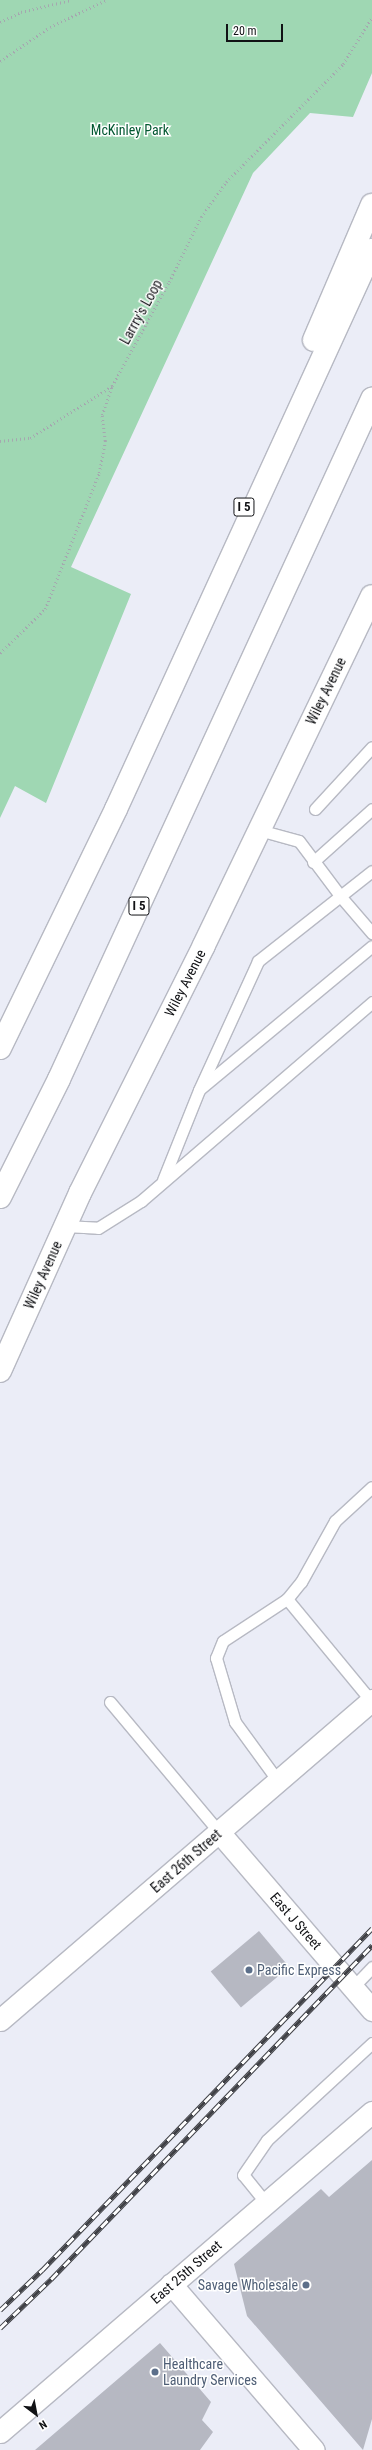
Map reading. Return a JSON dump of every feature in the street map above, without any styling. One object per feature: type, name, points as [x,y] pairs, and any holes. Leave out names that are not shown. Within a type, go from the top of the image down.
[{"type":"main road","name":"I 5","points":[[116,809],[372,204]]},
{"type":"main road","name":"I 5","points":[[0,1048],[116,809],[372,250]]},
{"type":"main road","name":"I 5","points":[[0,1197],[59,1079],[372,398]]},
{"type":"main road","name":"Wiley Avenue","points":[[0,1371],[65,1226],[372,596]]},
{"type":"street","name":"East 26th Street","points":[[0,2020],[372,1700]]},
{"type":"street","name":"East J Street","points":[[219,1832],[372,2010]]},
{"type":"street","name":"East 25th Street","points":[[0,2432],[372,2112]]},
{"type":"street","points":[[171,2284],[314,2450]]},
{"type":"lane","points":[[315,809],[372,747]]},
{"type":"lane","points":[[313,862],[372,810]]},
{"type":"lane","points":[[259,830],[299,841],[313,862],[372,933]]},
{"type":"lane","points":[[162,1183],[199,1090],[258,961],[372,871]]},
{"type":"lane","points":[[199,1090],[372,946]]},
{"type":"lane","points":[[65,1226],[98,1228],[141,1201],[372,1002]]},
{"type":"lane","points":[[278,1781],[235,1722],[216,1658],[223,1641],[287,1599],[301,1582],[335,1521],[372,1487]]},
{"type":"lane","points":[[287,1599],[372,1700]]},
{"type":"lane","points":[[110,1702],[219,1832]]},
{"type":"lane","points":[[353,1987],[372,1967]]},
{"type":"lane","points":[[266,2204],[242,2175],[267,2140],[372,2042]]},
{"type":"path","points":[[0,22],[21,12],[71,0]]},
{"type":"path","points":[[0,61],[50,27],[106,0]]},
{"type":"path","name":"Larrry's Loop","points":[[0,653],[45,609],[58,580],[99,473],[105,441],[102,415],[112,386],[169,282],[201,217],[226,182],[343,64],[372,17]]},
{"type":"path","points":[[0,441],[30,438],[112,386]]},
{"type":"green space","name":"McKinley Park","points":[[0,0],[372,0],[372,73],[353,117],[310,113],[253,173],[71,567],[131,594],[46,803],[15,786],[0,818]]},
{"type":"building","name":"Pacific Express","points":[[259,1931],[289,1967],[241,2007],[211,1971]]},
{"type":"building","name":"Savage Wholesale","points":[[372,2160],[372,2419],[363,2450],[247,2316],[234,2264],[321,2189],[329,2197]]},
{"type":"building","name":"Healthcare Laundry Services","points":[[160,2343],[211,2402],[202,2420],[213,2432],[200,2450],[35,2450]]},
{"type":"railway","points":[[0,2310],[42,2270],[372,1928]]},
{"type":"railway","points":[[0,2328],[51,2279],[372,1946]]},
{"type":"place","name":"Pacific Express","points":[[249,1970]]},
{"type":"place","name":"Savage Wholesale","points":[[306,2285]]},
{"type":"place","name":"Healthcare Laundry Services","points":[[155,2372]]}]
